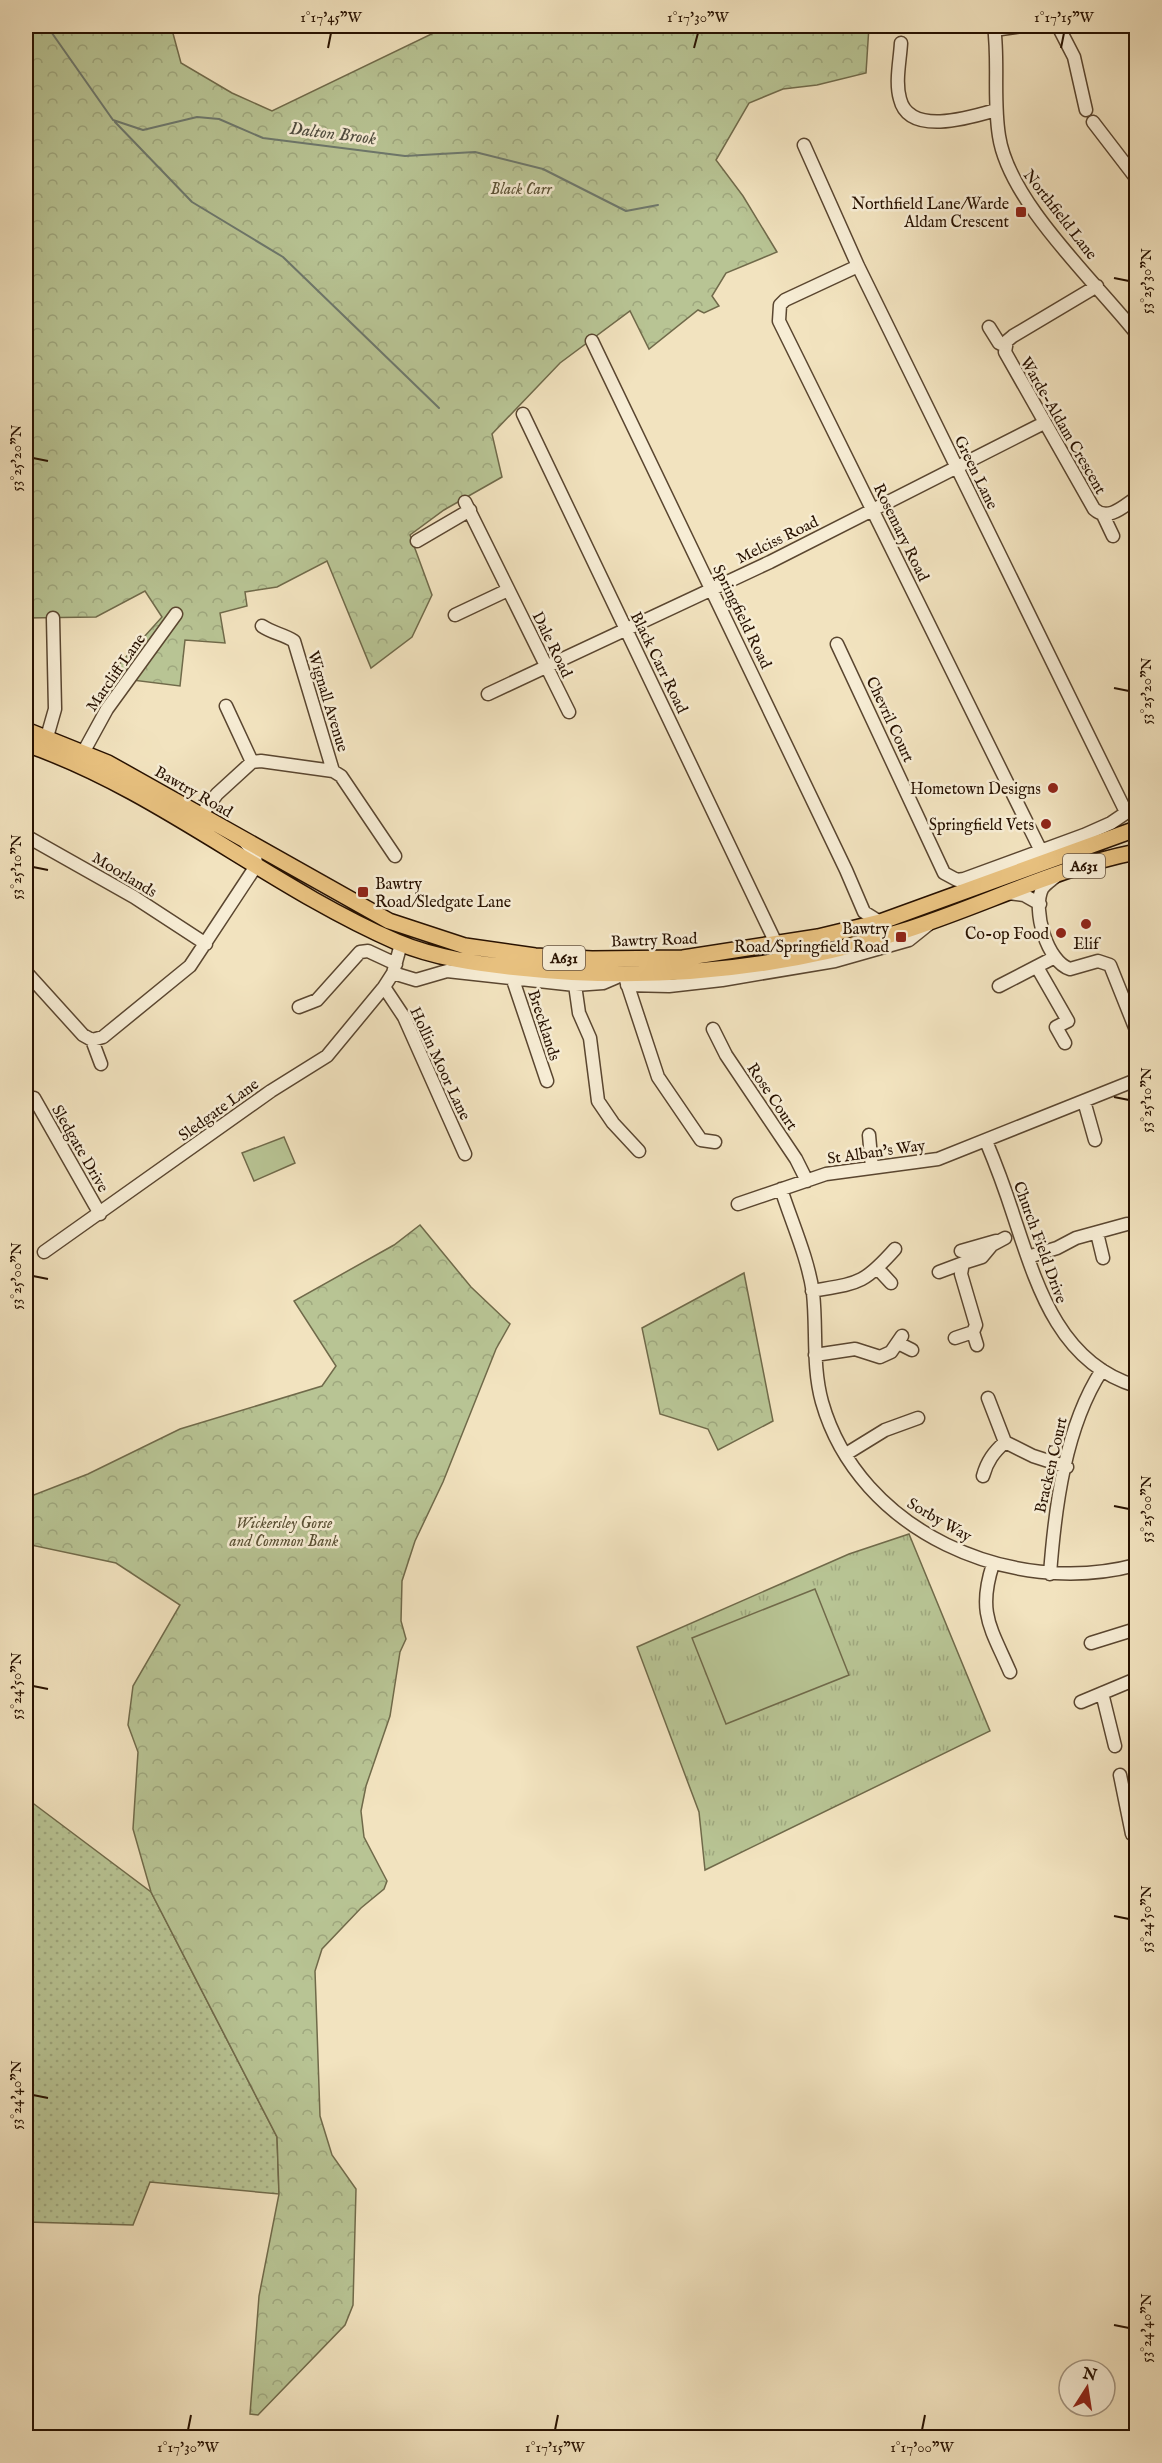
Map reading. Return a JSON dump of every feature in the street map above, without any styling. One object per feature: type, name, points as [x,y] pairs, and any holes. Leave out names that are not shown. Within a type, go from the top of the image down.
[{"type":"main road","name":"Bawtry Road","points":[[26,730],[84,751],[389,921],[465,946],[535,956],[602,959],[682,958],[779,953],[862,942],[934,920],[1112,857],[1137,852]]},
{"type":"main road","name":"Bawtry Road","points":[[26,744],[60,757],[123,788],[310,897],[401,944],[460,960],[626,980],[695,971],[748,955]]},
{"type":"main road","name":"Bawtry Road","points":[[779,953],[880,922],[1099,840],[1137,829]]},
{"type":"main road","name":"A631","points":[[287,865],[284,875],[310,897]]},
{"type":"street","points":[[994,28],[1022,26]]},
{"type":"street","points":[[1058,26],[1074,57],[1086,110]]},
{"type":"street","name":"Northfield Lane","points":[[994,28],[996,110],[1003,154],[1018,190],[1135,329]]},
{"type":"street","points":[[902,43],[899,96],[907,111],[930,122],[939,122],[970,118],[996,110]]},
{"type":"street","points":[[1093,122],[1137,178]]},
{"type":"street","name":"Green Lane","points":[[804,145],[858,266],[957,469],[1131,809]]},
{"type":"street","name":"Rosemary Road","points":[[858,266],[785,300],[778,313],[779,321],[1041,851]]},
{"type":"street","name":"Warde-Aldam Crescent","points":[[1097,286],[1013,336],[1005,346],[1006,357],[1094,509],[1103,515],[1113,536]]},
{"type":"street","name":"Warde-Aldam Crescent","points":[[989,327],[999,343],[1005,346]]},
{"type":"street","name":"Springfield Road","points":[[592,341],[851,880],[861,906],[867,915],[880,922]]},
{"type":"street","name":"Black Carr Road","points":[[523,414],[779,953]]},
{"type":"street","name":"Melciss Road","points":[[488,694],[873,510],[1044,423]]},
{"type":"street","name":"Warde-Aldam Crescent","points":[[1103,515],[1116,511],[1137,498]]},
{"type":"street","name":"Dale Road","points":[[417,541],[468,506],[569,712]]},
{"type":"street","points":[[455,615],[508,590]]},
{"type":"street","name":"Marcliff Lane","points":[[84,751],[107,709],[176,614]]},
{"type":"street","points":[[46,737],[55,709],[53,618]]},
{"type":"street","name":"Wignall Avenue","points":[[262,626],[273,634],[286,636],[294,641],[333,771]]},
{"type":"street","name":"Chevril Court","points":[[837,644],[944,873],[957,880],[964,879],[1041,851]]},
{"type":"street","points":[[226,706],[252,762]]},
{"type":"street","points":[[201,815],[217,794],[252,762],[261,761],[333,771],[340,776],[395,856]]},
{"type":"street","points":[[1041,851],[1105,826],[1131,809]]},
{"type":"street","name":"Moorlands","points":[[26,836],[134,897],[206,944]]},
{"type":"street","points":[[26,972],[82,1035],[92,1040],[103,1037],[190,966],[206,944],[256,866],[255,854],[241,838]]},
{"type":"street","points":[[1056,876],[1042,890],[1039,925],[1055,957],[1060,965],[1070,969],[1098,961],[1110,965],[1137,1030]]},
{"type":"street","points":[[1008,893],[1024,894],[1040,904]]},
{"type":"street","points":[[847,931],[856,922],[861,906]]},
{"type":"street","name":"Bawtry Road","points":[[299,1006],[317,1000],[342,970],[363,951],[416,980],[447,971],[575,985],[626,980],[669,986],[731,979],[835,962],[909,940],[934,920]]},
{"type":"street","points":[[748,955],[767,925]]},
{"type":"street","points":[[394,968],[401,944]]},
{"type":"street","points":[[999,986],[1055,957]]},
{"type":"street","points":[[1037,967],[1068,1021],[1056,1027],[1065,1043]]},
{"type":"street","name":"Sledgate Lane","points":[[44,1252],[270,1091],[327,1056],[384,987],[394,968]]},
{"type":"street","name":"Brecklands","points":[[513,980],[547,1081]]},
{"type":"street","points":[[626,980],[658,1077],[701,1140],[715,1142]]},
{"type":"street","points":[[575,985],[579,1013],[590,1038],[598,1101],[639,1151]]},
{"type":"street","name":"Hollin Moor Lane","points":[[384,987],[404,1017],[465,1154]]},
{"type":"street","name":"Rose Court","points":[[713,1029],[726,1055],[796,1159],[807,1181]]},
{"type":"street","points":[[92,1040],[101,1064]]},
{"type":"street","name":"St Alban's Way","points":[[738,1204],[826,1174],[923,1163],[986,1141],[1137,1080]]},
{"type":"street","name":"Sledgate Drive","points":[[34,1098],[100,1214]]},
{"type":"street","points":[[1084,1101],[1095,1140]]},
{"type":"street","points":[[868,1135],[872,1168]]},
{"type":"street","name":"Church Field Drive","points":[[986,1141],[1028,1257],[1058,1327],[1070,1343],[1102,1370],[1137,1386]]},
{"type":"street","name":"Sorby Way","points":[[781,1189],[812,1291],[815,1355],[822,1401],[846,1454],[863,1481],[907,1521],[958,1550],[993,1564],[1050,1574],[1098,1574],[1137,1565]]},
{"type":"street","points":[[1028,1257],[1127,1224]]},
{"type":"street","points":[[1097,1233],[1103,1258]]},
{"type":"street","points":[[939,1272],[962,1257],[1005,1238],[1020,1234]]},
{"type":"street","points":[[812,1291],[854,1283],[872,1275],[895,1249]]},
{"type":"street","points":[[962,1257],[962,1274],[976,1325],[973,1332],[977,1346]]},
{"type":"street","points":[[878,1269],[891,1283]]},
{"type":"street","points":[[955,1338],[973,1332]]},
{"type":"street","points":[[815,1355],[855,1349],[880,1357],[891,1352],[900,1339],[912,1350]]},
{"type":"street","name":"Bracken Court","points":[[1050,1574],[1057,1503],[1080,1409],[1102,1370]]},
{"type":"street","points":[[988,1398],[997,1428],[1005,1442],[1033,1456],[1066,1467]]},
{"type":"street","points":[[846,1454],[885,1430],[918,1418]]},
{"type":"street","points":[[983,1476],[986,1465],[994,1452],[1005,1442]]},
{"type":"street","points":[[993,1564],[985,1587],[986,1617],[1010,1672]]},
{"type":"street","points":[[1091,1642],[1137,1629]]},
{"type":"street","points":[[1081,1702],[1137,1679]]},
{"type":"street","points":[[1102,1693],[1115,1746]]},
{"type":"street","points":[[1120,1775],[1132,1834],[1137,1836]]},
{"type":"green space","name":"Black Carr","points":[[26,26],[171,26],[181,63],[232,93],[272,111],[448,26],[869,26],[866,73],[817,85],[783,89],[749,103],[716,160],[743,196],[777,252],[726,273],[712,296],[719,306],[704,313],[698,310],[649,349],[630,311],[560,363],[492,434],[502,477],[444,510],[410,535],[432,595],[412,637],[371,668],[327,561],[277,587],[245,592],[247,606],[220,613],[225,643],[185,640],[180,686],[108,677],[162,617],[145,591],[96,617],[26,618]]},
{"type":"green space","points":[[284,1137],[295,1163],[254,1181],[242,1153]]},
{"type":"green space","name":"Wickersley Gorse and Common Bank","points":[[420,1225],[471,1287],[510,1324],[496,1349],[443,1482],[415,1541],[402,1581],[401,1621],[406,1639],[400,1652],[390,1716],[366,1786],[361,1811],[364,1837],[387,1881],[384,1889],[361,1908],[322,1949],[315,1971],[320,2116],[332,2155],[356,2189],[353,2305],[345,2325],[258,2415],[250,2414],[259,2296],[279,2194],[277,2137],[151,1892],[133,1829],[138,1752],[128,1725],[133,1686],[180,1605],[116,1563],[26,1544],[26,1498],[88,1474],[180,1429],[322,1386],[336,1366],[294,1301],[394,1245]]},
{"type":"green space","points":[[744,1273],[773,1421],[718,1450],[708,1429],[660,1414],[642,1328]]},
{"type":"green space","points":[[909,1534],[990,1731],[705,1870],[699,1812],[637,1647],[849,1554]]},
{"type":"green space","points":[[815,1589],[849,1675],[726,1724],[692,1638]]},
{"type":"green space","points":[[26,1798],[151,1892],[277,2137],[279,2194],[150,2182],[133,2225],[26,2222]]},
{"type":"waterway","name":"Dalton Brook","points":[[47,26],[113,120],[143,130],[197,117],[219,119],[263,138],[405,156],[475,152],[543,169],[626,211],[658,205]]},
{"type":"waterway","points":[[115,122],[192,202],[283,257],[439,408]]},
{"type":"place","name":"Northfield Lane/Warde Aldam Crescent","points":[[1021,212]]},
{"type":"place","name":"Hometown Designs","points":[[1053,788]]},
{"type":"place","name":"Springfield Vets","points":[[1046,824]]},
{"type":"place","name":"Bawtry Road/Sledgate Lane","points":[[363,892]]},
{"type":"place","name":"Elif","points":[[1086,924]]},
{"type":"place","name":"Co-op Food","points":[[1061,933]]},
{"type":"place","name":"Bawtry Road/Springfield Road","points":[[901,937]]}]
